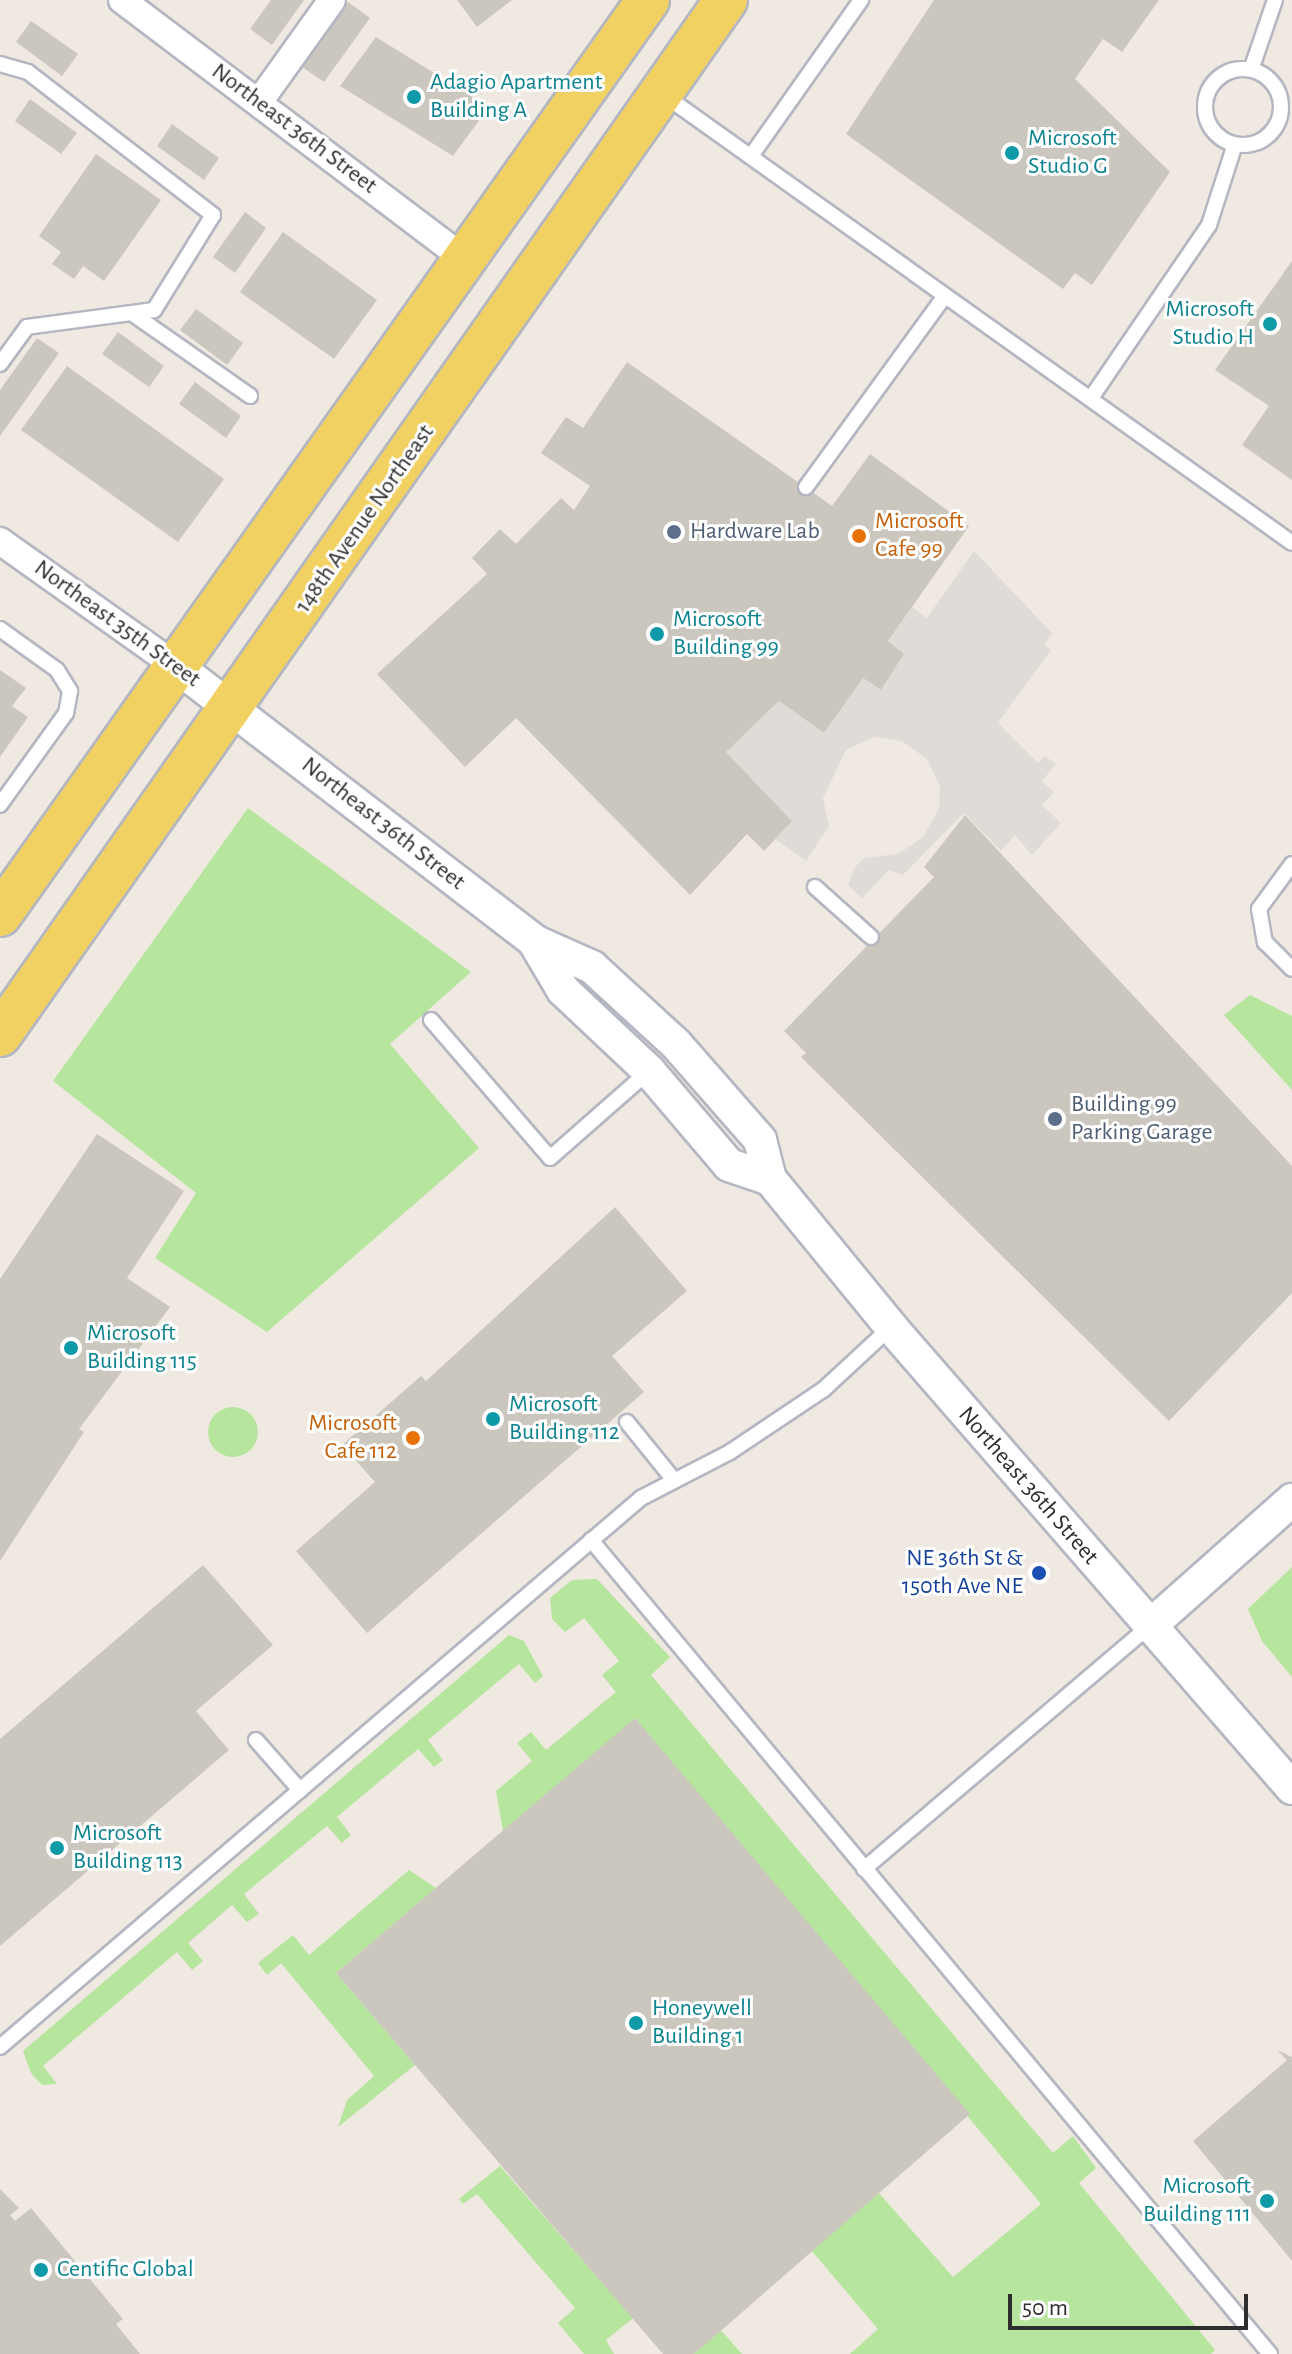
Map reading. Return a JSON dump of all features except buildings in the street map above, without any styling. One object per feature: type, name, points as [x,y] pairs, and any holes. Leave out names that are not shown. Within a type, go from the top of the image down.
[{"type":"main road","points":[[0,915],[648,0]]},
{"type":"main road","name":"148th Avenue Northeast","points":[[0,1035],[233,708],[726,0]]},
{"type":"street","name":"Northeast 36th Street","points":[[122,0],[465,259]]},
{"type":"street","points":[[259,102],[332,0]]},
{"type":"street","name":"Northeast 35th Street","points":[[0,541],[233,708]]},
{"type":"street","name":"Northeast 36th Street","points":[[233,708],[534,941],[592,967],[676,1044],[760,1140],[770,1179],[891,1327],[1292,1788]]},
{"type":"street","name":"Northeast 36th Street","points":[[534,941],[563,990],[649,1071],[729,1165],[770,1179]]},
{"type":"street","points":[[1150,1626],[1292,1500]]},
{"type":"lane","points":[[751,156],[861,0]]},
{"type":"lane","points":[[1251,70],[1275,0]]},
{"type":"lane","points":[[0,64],[28,72],[213,215],[154,310],[27,327],[0,364]]},
{"type":"lane","points":[[1251,70],[1276,88],[1280,115],[1266,137],[1235,144],[1212,129],[1205,104],[1224,74],[1251,70]]},
{"type":"lane","points":[[661,93],[1292,543]]},
{"type":"lane","points":[[1091,398],[1209,225],[1235,144]]},
{"type":"lane","points":[[806,487],[945,296]]},
{"type":"lane","points":[[133,314],[250,396]]},
{"type":"lane","points":[[0,629],[57,670],[70,691],[66,713],[0,805]]},
{"type":"lane","points":[[1292,864],[1259,909],[1265,942],[1292,969]]},
{"type":"lane","points":[[815,887],[871,937]]},
{"type":"lane","points":[[431,1020],[550,1158],[649,1071]]},
{"type":"lane","points":[[0,2047],[591,1540],[674,1480],[824,1389],[891,1327]]},
{"type":"lane","points":[[627,1422],[674,1480]]},
{"type":"lane","points":[[591,1540],[1270,2354]]},
{"type":"lane","points":[[864,1869],[1150,1626]]},
{"type":"lane","points":[[256,1740],[300,1790]]},
{"type":"green space","points":[[248,808],[471,972],[390,1044],[479,1148],[267,1332],[155,1258],[196,1193],[53,1081]]},
{"type":"green space","points":[[1250,995],[1292,1016],[1292,1090],[1224,1015]]},
{"type":"green space","points":[[233,1407],[251,1414],[258,1432],[251,1450],[233,1457],[215,1450],[208,1432],[215,1414]]},
{"type":"green space","points":[[1292,1567],[1292,1677],[1262,1641],[1248,1609]]},
{"type":"green space","points":[[597,1579],[670,1657],[651,1675],[1053,2153],[1073,2136],[1096,2168],[1079,2183],[1215,2350],[1211,2354],[850,2354],[878,2329],[811,2250],[878,2192],[953,2277],[1041,2204],[635,1719],[503,1831],[496,1791],[532,1761],[517,1743],[531,1732],[546,1750],[616,1692],[602,1675],[619,1661],[584,1618],[565,1632],[552,1619],[550,1598],[572,1580]]},
{"type":"green space","points":[[509,1635],[524,1641],[543,1676],[535,1683],[519,1664],[428,1740],[443,1760],[434,1767],[418,1749],[337,1817],[351,1835],[342,1843],[327,1826],[244,1894],[259,1914],[247,1922],[232,1905],[188,1943],[203,1961],[192,1970],[177,1952],[43,2066],[57,2084],[42,2085],[31,2073],[23,2051]]},
{"type":"green space","points":[[409,1870],[436,1888],[336,1973],[415,2065],[338,2127],[347,2100],[374,2076],[281,1963],[267,1975],[258,1963],[293,1935],[309,1955]]},
{"type":"green space","points":[[500,2166],[633,2318],[606,2340],[614,2354],[584,2354],[558,2323],[575,2308],[477,2194],[463,2204],[459,2199]]},
{"type":"green space","points":[[719,2328],[742,2354],[694,2354]]},
{"type":"shaded area","points":[[974,551],[1052,633],[1044,645],[1051,650],[998,723],[1038,763],[1045,756],[1056,764],[1042,781],[1054,792],[1042,805],[1061,823],[1032,855],[1015,835],[1001,851],[964,813],[903,875],[889,870],[862,898],[848,885],[854,868],[864,858],[898,854],[923,837],[939,809],[940,786],[927,759],[902,741],[874,737],[846,750],[823,798],[829,826],[806,861],[775,839],[792,821],[726,752],[779,701],[824,733],[863,678],[881,690],[904,654],[888,641],[912,607],[927,618]]},
{"type":"place","name":"Adagio Apartment Building A","points":[[414,97]]},
{"type":"place","name":"Microsoft Studio G","points":[[1012,153]]},
{"type":"place","name":"Microsoft Studio H","points":[[1270,324]]},
{"type":"place","name":"Hardware Lab","points":[[674,532]]},
{"type":"place","name":"Microsoft Cafe 99","points":[[859,536]]},
{"type":"place","name":"Microsoft Building 99","points":[[657,634]]},
{"type":"place","name":"Building 99 Parking Garage","points":[[1055,1119]]},
{"type":"place","name":"Microsoft Building 115","points":[[71,1348]]},
{"type":"place","name":"Microsoft Building 112","points":[[493,1419]]},
{"type":"place","name":"Microsoft Cafe 112","points":[[413,1438]]},
{"type":"place","name":"NE 36th St & 150th Ave NE","points":[[1039,1573]]},
{"type":"place","name":"Microsoft Building 113","points":[[57,1848]]},
{"type":"place","name":"Honeywell Building 1","points":[[636,2023]]},
{"type":"place","name":"Microsoft Building 111","points":[[1267,2201]]},
{"type":"place","name":"Centific Global","points":[[41,2270]]}]
